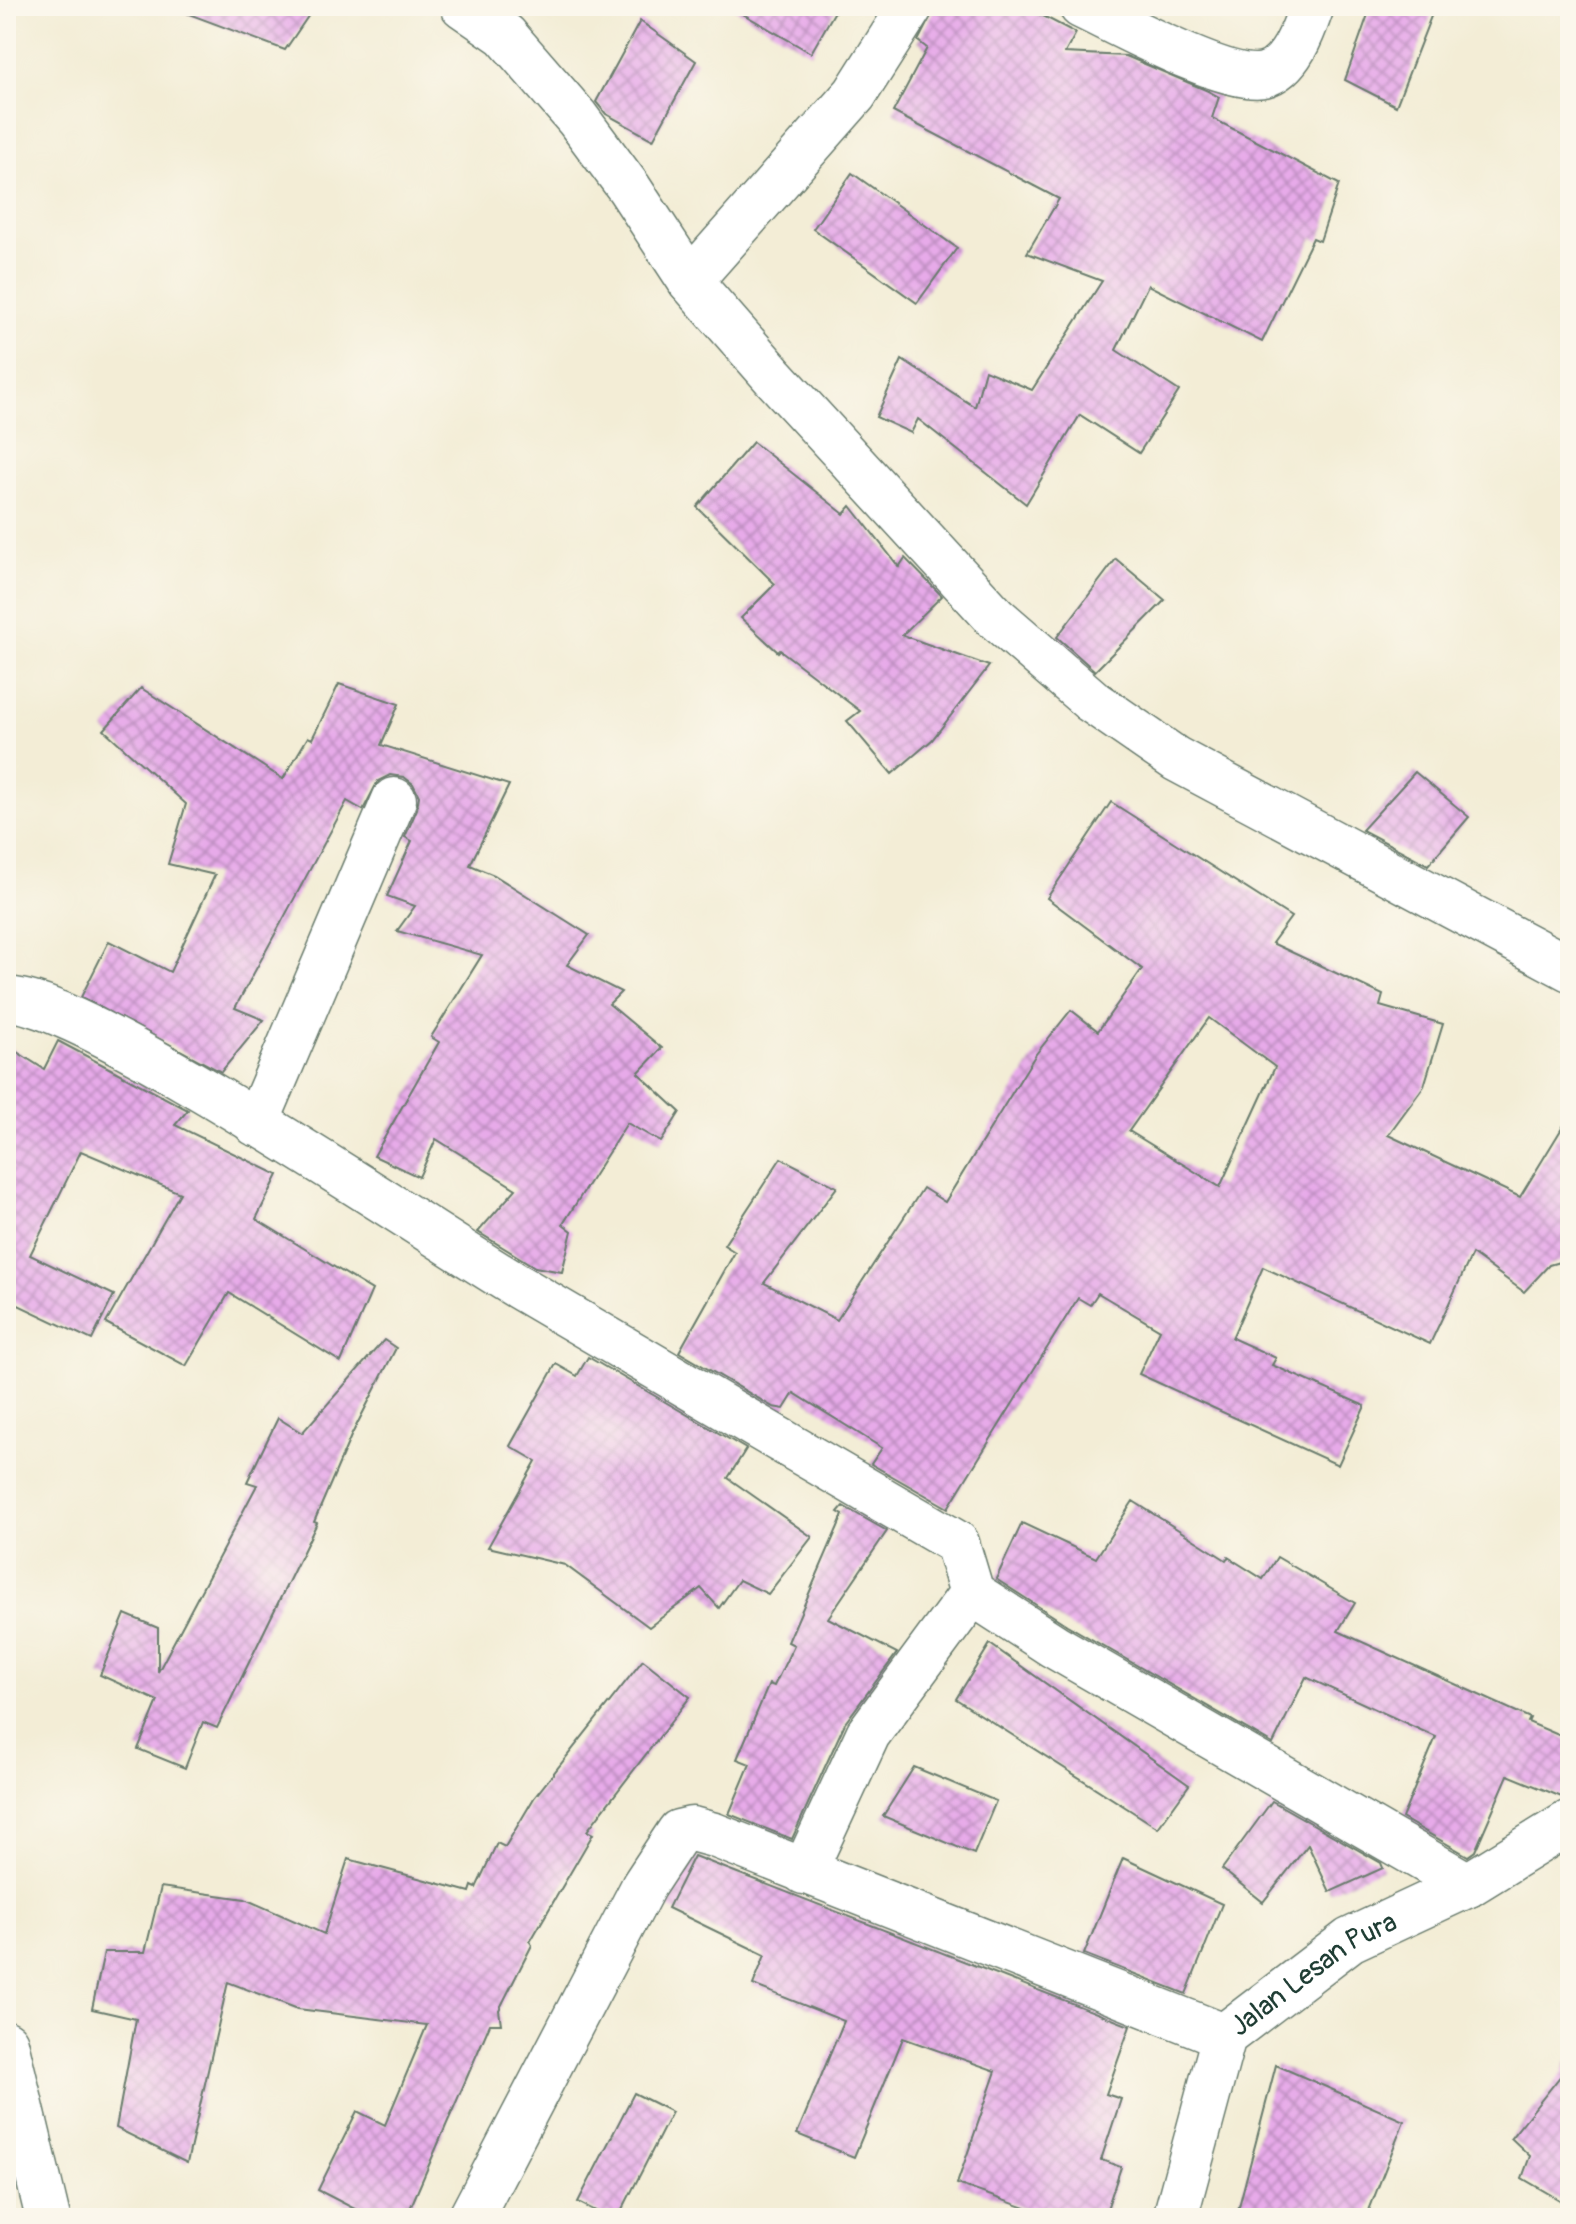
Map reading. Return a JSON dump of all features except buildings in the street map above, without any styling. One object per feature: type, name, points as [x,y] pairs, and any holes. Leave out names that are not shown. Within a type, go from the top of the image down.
[{"type":"street","points":[[463,6],[505,35],[577,118],[629,188],[690,281],[995,617],[1092,701],[1176,759],[1570,969]]},
{"type":"street","points":[[690,281],[855,94],[911,6]]},
{"type":"street","points":[[1081,6],[1181,54],[1244,75],[1266,75],[1285,59],[1297,43],[1312,6]]},
{"type":"street","points":[[256,1124],[394,800]]},
{"type":"street","points":[[6,1000],[41,1004],[119,1042],[418,1221],[515,1285],[957,1543],[972,1593],[1054,1646],[1468,1885]]},
{"type":"street","points":[[804,1872],[868,1734],[972,1593]]},
{"type":"street","name":"Jalan Lesan Pura","points":[[1175,2218],[1224,2036],[1350,1940],[1468,1885],[1570,1822]]},
{"type":"street","points":[[471,2217],[644,1885],[679,1832],[692,1829],[714,1835],[1224,2036]]},
{"type":"street","points":[[6,2043],[48,2218]]}]
